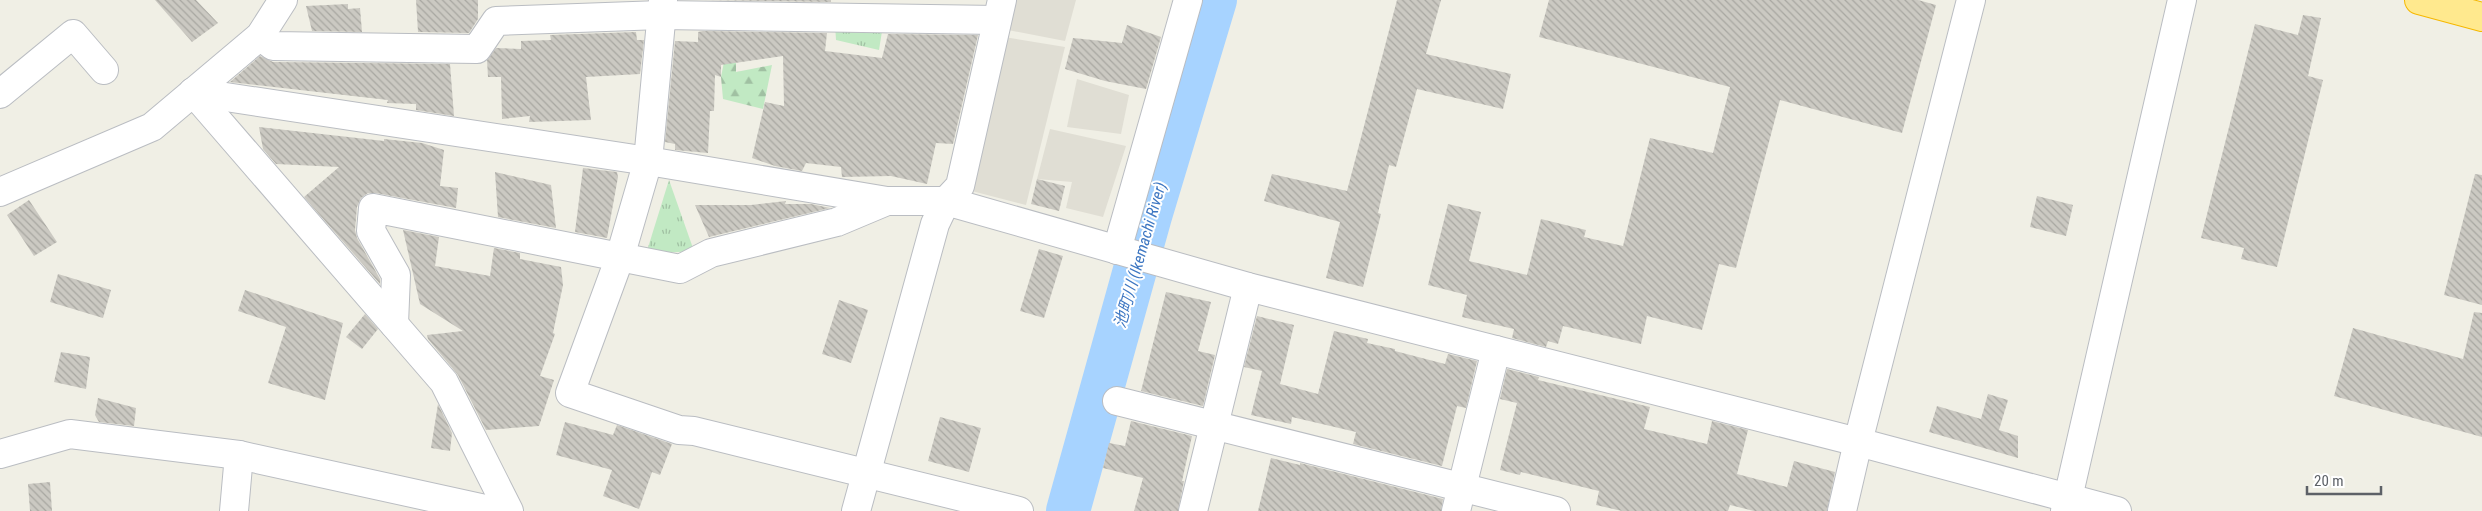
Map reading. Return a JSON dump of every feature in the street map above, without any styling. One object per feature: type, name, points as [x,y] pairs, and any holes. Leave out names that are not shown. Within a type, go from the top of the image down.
[{"type":"highway","points":[[2419,0],[2482,17]]},
{"type":"street","points":[[4,183],[152,127],[260,36],[283,0]]},
{"type":"street","points":[[1117,250],[1188,0]]},
{"type":"street","points":[[1842,511],[1970,0]]},
{"type":"street","points":[[2067,505],[2182,0]]},
{"type":"street","points":[[260,36],[273,46],[477,49],[496,21],[662,7],[1000,10],[960,186],[946,201],[935,224],[856,511]]},
{"type":"street","points":[[662,7],[648,161],[620,257],[570,392],[679,430],[694,431],[1019,511]]},
{"type":"street","points":[[0,94],[73,34],[104,70]]},
{"type":"street","points":[[193,92],[648,161],[887,201],[946,201],[1248,288],[1858,442],[2067,505],[2117,511]]},
{"type":"street","points":[[193,92],[444,382],[509,511]]},
{"type":"street","points":[[394,324],[396,275],[371,231],[373,208],[680,269],[711,253],[836,222],[887,201]]},
{"type":"street","points":[[1193,511],[1248,288]]},
{"type":"street","points":[[1459,500],[1496,350]]},
{"type":"street","points":[[1117,401],[1214,426],[1459,500],[1556,511]]},
{"type":"street","points":[[0,454],[70,434],[239,455],[494,511]]},
{"type":"street","points":[[234,511],[239,455]]},
{"type":"shaded area","points":[[1010,0],[1076,0],[1065,41],[1003,29]]},
{"type":"shaded area","points":[[1004,37],[1065,47],[1026,205],[968,190]]},
{"type":"shaded area","points":[[1077,79],[1129,95],[1121,134],[1067,127]]},
{"type":"shaded area","points":[[1050,129],[1126,146],[1103,217],[1066,208],[1072,182],[1037,179]]},
{"type":"green space","points":[[835,25],[883,25],[879,50],[836,40]]},
{"type":"green space","points":[[727,47],[736,48],[736,72],[772,65],[763,109],[723,99],[721,77]]},
{"type":"green space","points":[[669,180],[694,251],[646,254]]},
{"type":"building","points":[[155,0],[196,0],[218,23],[192,42]]},
{"type":"building","points":[[416,0],[478,0],[478,19],[469,33],[418,32]]},
{"type":"building","points":[[703,0],[831,0],[831,2]]},
{"type":"building","points":[[1397,0],[1441,0],[1426,54],[1511,74],[1503,109],[1417,89],[1396,167],[1389,165],[1378,213],[1381,214],[1363,287],[1326,278],[1340,222],[1264,201],[1272,174],[1347,191]]},
{"type":"building","points":[[1549,0],[1918,0],[1936,5],[1902,133],[1780,100],[1736,268],[1719,264],[1702,330],[1647,316],[1641,344],[1563,326],[1558,344],[1548,341],[1546,347],[1512,338],[1514,329],[1462,317],[1467,295],[1428,285],[1448,204],[1481,212],[1469,261],[1527,275],[1541,219],[1586,230],[1584,237],[1623,246],[1650,138],[1713,153],[1730,87],[1539,37]]},
{"type":"building","points":[[348,4],[348,9],[360,8],[362,32],[312,31],[306,6]]},
{"type":"building","points":[[2303,15],[2321,18],[2308,76],[2323,80],[2277,267],[2241,259],[2244,248],[2201,238],[2255,24],[2298,35]]},
{"type":"building","points":[[1127,25],[1161,37],[1146,89],[1105,81],[1065,69],[1073,38],[1122,43]]},
{"type":"building","points":[[636,32],[637,40],[644,40],[640,74],[586,77],[591,120],[529,122],[530,116],[502,119],[501,77],[488,77],[487,60],[496,48],[521,49],[521,41],[551,40],[550,35]]},
{"type":"building","points":[[698,32],[827,33],[825,51],[882,58],[888,34],[978,35],[953,144],[936,143],[927,184],[891,176],[842,177],[841,167],[806,163],[802,171],[775,166],[752,158],[765,102],[784,106],[783,56],[721,65],[721,77],[715,75],[714,111],[710,111],[708,153],[675,150],[675,144],[665,142],[675,41],[698,42]]},
{"type":"building","points":[[260,56],[273,62],[450,64],[454,116],[416,110],[416,104],[387,103],[388,100],[230,82]]},
{"type":"building","points":[[259,127],[384,141],[384,139],[422,143],[444,150],[440,186],[458,188],[456,208],[376,193],[368,193],[361,198],[357,207],[355,230],[357,238],[380,279],[380,284],[304,197],[339,167],[276,164],[263,149]]},
{"type":"building","points":[[583,168],[617,172],[618,177],[607,238],[575,232]]},
{"type":"building","points":[[495,172],[551,185],[556,228],[498,217]]},
{"type":"building","points":[[2475,174],[2482,175],[2482,305],[2444,295]]},
{"type":"building","points":[[1037,179],[1065,186],[1059,211],[1031,204]]},
{"type":"building","points":[[2037,196],[2073,205],[2066,236],[2030,227]]},
{"type":"building","points":[[29,200],[57,242],[34,256],[7,215]]},
{"type":"building","points":[[786,201],[785,204],[811,204],[830,208],[709,237],[695,205],[751,205]]},
{"type":"building","points":[[403,230],[439,237],[435,266],[490,276],[494,248],[520,253],[520,259],[561,267],[563,285],[553,333],[555,334],[540,376],[554,380],[539,426],[486,430],[458,375],[428,339],[427,335],[463,331],[420,304]]},
{"type":"building","points":[[1039,249],[1063,256],[1044,318],[1020,311]]},
{"type":"building","points":[[58,274],[111,290],[103,318],[50,302]]},
{"type":"building","points":[[245,290],[343,323],[325,400],[268,383],[286,327],[238,311]]},
{"type":"building","points":[[1166,292],[1211,302],[1198,351],[1215,355],[1203,406],[1141,391]]},
{"type":"building","points":[[839,300],[868,310],[851,363],[822,354]]},
{"type":"building","points":[[2474,312],[2482,313],[2482,437],[2334,396],[2353,328],[2463,359]]},
{"type":"building","points":[[365,314],[378,329],[362,349],[346,337]]},
{"type":"building","points":[[1257,316],[1294,325],[1280,384],[1318,394],[1334,331],[1368,339],[1367,343],[1445,364],[1448,354],[1477,361],[1466,408],[1457,406],[1442,466],[1353,444],[1356,432],[1292,417],[1291,424],[1251,415],[1262,371],[1244,367]]},
{"type":"building","points":[[61,352],[90,357],[86,389],[54,382]]},
{"type":"building","points":[[1507,369],[1539,377],[1538,380],[1650,407],[1644,429],[1707,444],[1712,421],[1748,430],[1737,474],[1787,487],[1794,461],[1835,472],[1827,511],[1754,511],[1730,505],[1728,511],[1622,511],[1596,505],[1599,491],[1521,472],[1520,475],[1500,470],[1517,403],[1500,399]]},
{"type":"building","points":[[1988,394],[2008,400],[1999,430],[2018,436],[2018,458],[1929,432],[1937,406],[1981,419]]},
{"type":"building","points":[[98,398],[136,408],[134,426],[99,422],[95,415]]},
{"type":"building","points":[[438,404],[452,433],[450,451],[431,448]]},
{"type":"building","points":[[940,417],[981,428],[969,472],[928,461]]},
{"type":"building","points":[[1131,421],[1192,436],[1182,481],[1184,481],[1178,511],[1134,511],[1143,478],[1103,468],[1109,443],[1125,446]]},
{"type":"building","points":[[565,422],[613,435],[617,425],[672,444],[660,475],[652,472],[639,509],[603,496],[612,470],[556,455]]},
{"type":"building","points":[[1271,458],[1300,465],[1300,463],[1443,499],[1441,511],[1258,511]]},
{"type":"building","points":[[50,482],[52,511],[30,511],[28,484]]},
{"type":"waterway","name":"池町川 (Ikemachi River)","points":[[1068,511],[1150,216],[1215,0]]}]
